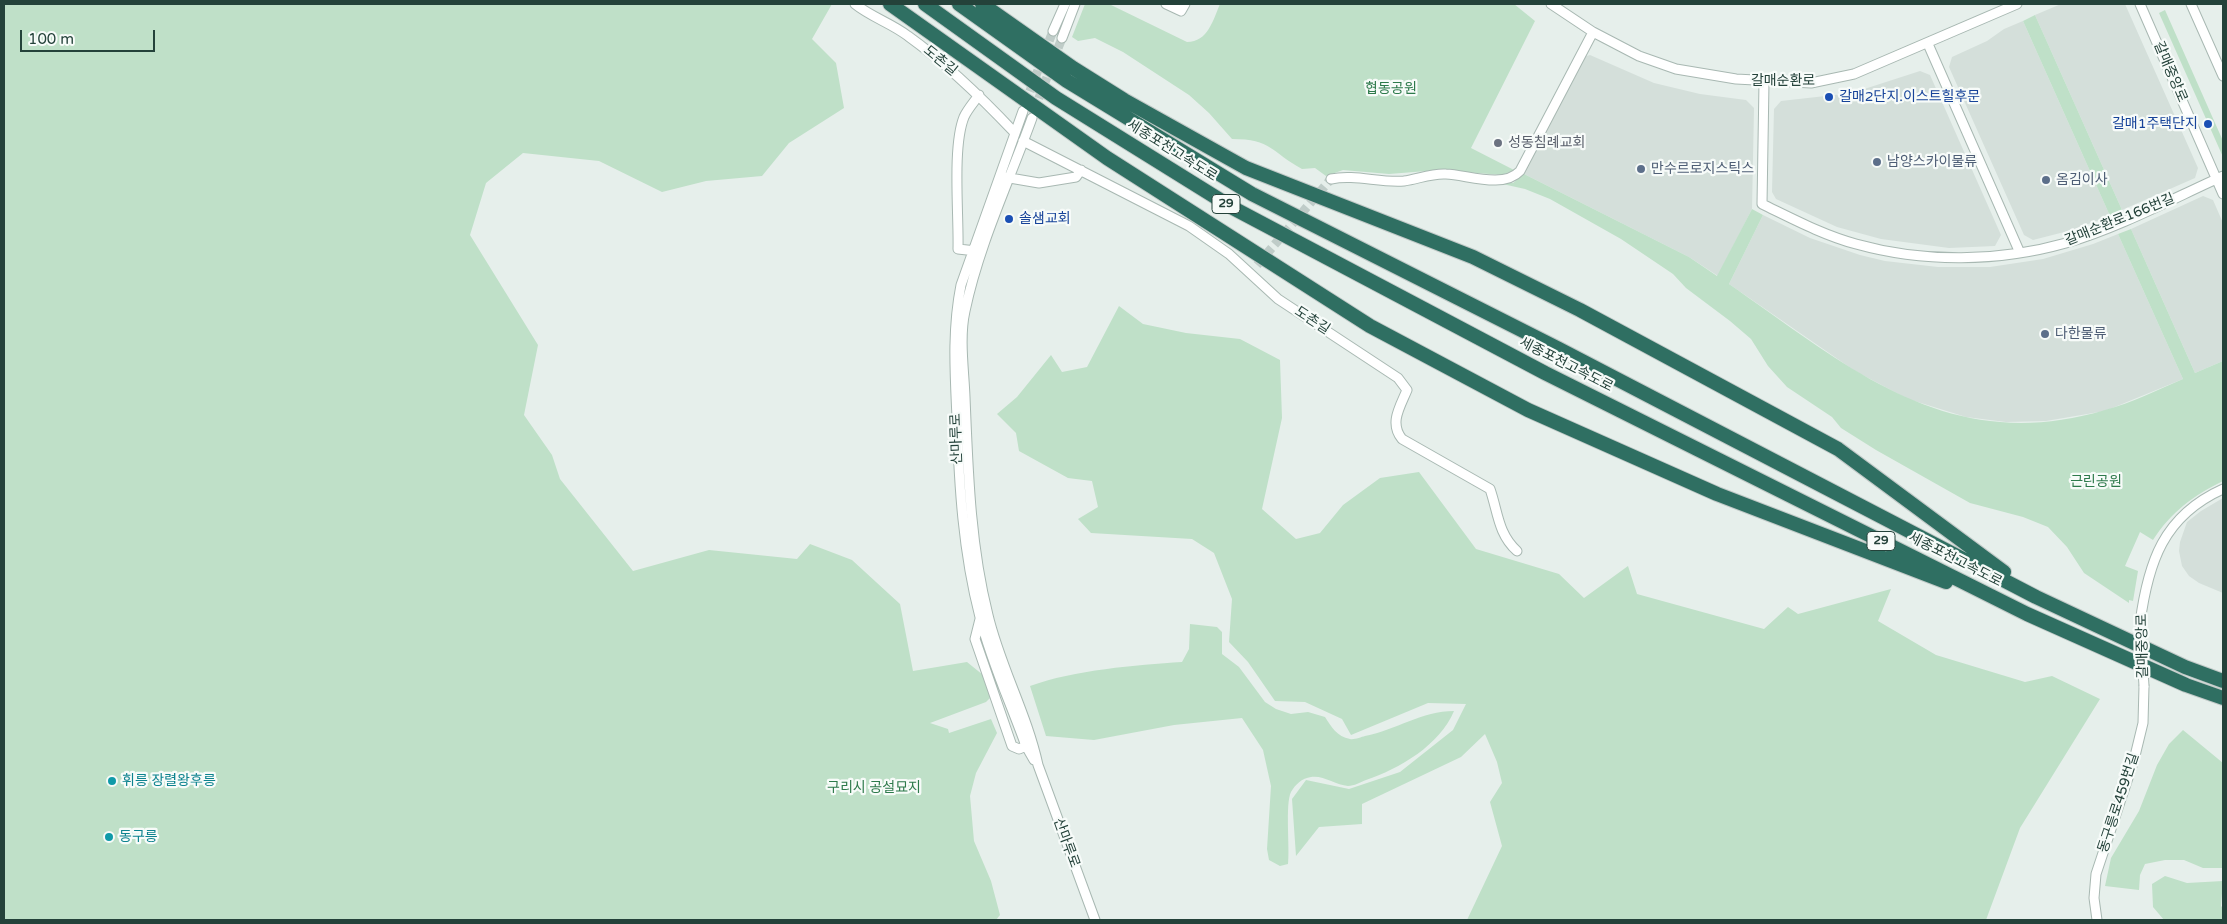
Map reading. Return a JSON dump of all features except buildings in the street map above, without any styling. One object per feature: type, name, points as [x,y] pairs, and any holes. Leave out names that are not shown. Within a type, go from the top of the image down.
[{"type":"highway","points":[[890,4],[1107,158],[1370,326],[1528,410],[1717,494],[2027,614]]},
{"type":"highway","name":"세종포천고속도로","points":[[925,4],[1056,98],[1232,208],[1545,373],[2027,614],[2186,685],[2223,698]]},
{"type":"highway","name":"세종포천고속도로","points":[[959,4],[1067,81],[1252,194],[1551,344],[2036,597],[2186,667],[2223,681]]},
{"type":"highway","points":[[982,4],[1124,100],[1246,168],[1472,258],[1580,310],[1838,448],[2036,597]]},
{"type":"street","name":"도촌길","points":[[854,4],[870,16],[906,34],[946,64],[1014,132]]},
{"type":"street","points":[[1053,32],[1065,4]]},
{"type":"street","points":[[1062,38],[1075,4]]},
{"type":"street","points":[[1166,4],[1181,11],[1185,4]]},
{"type":"street","name":"갈매순환로","points":[[1551,4],[1593,32],[1639,56],[1676,68],[1702,74],[1764,82],[1811,83],[1854,74],[1928,44],[2017,4]]},
{"type":"street","name":"갈매중앙로","points":[[2140,4],[2220,178],[2223,194]]},
{"type":"street","points":[[2191,4],[2223,76]]},
{"type":"street","points":[[1331,179],[1344,176],[1404,181],[1445,174],[1500,180],[1515,177],[1520,171],[1593,32]]},
{"type":"street","points":[[1928,44],[2020,253]]},
{"type":"street","points":[[2213,52],[2223,48]]},
{"type":"street","name":"갈매순환로166번길","points":[[1764,82],[1762,204],[1826,234],[1856,244],[1900,254],[1938,258],[1982,258],[2020,253],[2068,242],[2092,234],[2220,178]]},
{"type":"street","points":[[977,252],[958,249],[959,154],[964,117],[979,95]]},
{"type":"street","name":"산마루로","points":[[1023,111],[1014,132],[1004,176],[977,252],[961,285],[956,313],[954,344],[959,483],[970,571],[980,619],[1038,765],[1095,920]]},
{"type":"street","name":"산마루로","points":[[1004,176],[1023,141],[1032,118]]},
{"type":"street","name":"도촌길","points":[[1023,141],[1188,226],[1229,254],[1278,299],[1406,385],[1408,390],[1395,423],[1397,433],[1402,439],[1490,488],[1500,528],[1506,542],[1517,551]]},
{"type":"street","points":[[1004,176],[1039,183],[1076,177],[1081,170]]},
{"type":"street","name":"산마루로","points":[[977,252],[964,314],[969,490],[981,586],[988,618],[1030,745]]},
{"type":"street","points":[[1251,274],[1257,265]]},
{"type":"street","name":"갈매중앙로","points":[[2144,686],[2140,623],[2145,583],[2155,554],[2172,527],[2188,511],[2223,489]]},
{"type":"street","points":[[980,619],[974,639],[998,711],[1012,746],[1019,749],[1030,745]]},
{"type":"street","name":"동구릉로459번길","points":[[2097,920],[2094,898],[2096,874],[2134,760],[2143,724],[2144,686]]},
{"type":"shaded area","points":[[2061,4],[2125,4],[2198,168],[2195,178],[2122,210],[2035,15]]},
{"type":"shaded area","points":[[2023,21],[2110,216],[2072,230],[2033,240],[2024,235],[1949,67],[1952,57],[1987,41],[2004,29]]},
{"type":"shaded area","points":[[1590,55],[1654,83],[1700,94],[1746,100],[1754,108],[1752,209],[1718,276],[1689,257],[1524,174],[1583,57]]},
{"type":"shaded area","points":[[1920,71],[1930,75],[2001,235],[1995,246],[1949,248],[1881,239],[1837,227],[1776,199],[1772,192],[1774,109],[1781,101],[1852,93]]},
{"type":"shaded area","points":[[2203,196],[2213,200],[2223,223],[2223,361],[2195,373],[2131,229]]},
{"type":"shaded area","points":[[1763,215],[1810,238],[1860,255],[1885,261],[1938,267],[1990,267],[2043,259],[2093,244],[2118,234],[2183,379],[2105,411],[2046,421],[2006,422],[1966,417],[1908,399],[1855,371],[1729,284]]},
{"type":"shaded area","points":[[2223,498],[2223,593],[2199,583],[2189,576],[2182,566],[2179,551],[2187,522]]},
{"type":"green space","name":"구리시 공설묘지","points":[[4,4],[832,4],[812,39],[836,63],[844,108],[789,143],[762,176],[706,181],[662,192],[599,161],[523,153],[486,183],[470,235],[538,345],[524,415],[552,455],[560,479],[633,571],[709,550],[797,559],[810,544],[852,560],[900,604],[913,671],[967,662],[983,675],[990,698],[986,702],[930,723],[948,729],[949,733],[991,719],[997,733],[976,773],[970,796],[974,841],[991,881],[1000,915],[996,920],[4,920]]},
{"type":"green space","name":"협동공원","points":[[1085,4],[1109,4],[1187,42],[1194,41],[1205,34],[1220,4],[1514,4],[1535,21],[1471,148],[1514,170],[1502,175],[1439,170],[1389,174],[1343,170],[1326,176],[1315,168],[1302,169],[1264,144],[1255,141],[1232,139],[1209,113],[1189,95],[1123,52],[1095,38],[1078,41],[1072,37]]},
{"type":"green space","points":[[2165,10],[2223,141],[2223,157],[2159,13]]},
{"type":"green space","points":[[2035,15],[2122,210],[2110,216],[2023,21]]},
{"type":"green space","name":"근린공원","points":[[1524,174],[1689,257],[1717,276],[1752,209],[1763,215],[1729,284],[1859,373],[1903,396],[1949,413],[1997,422],[2049,421],[2105,410],[2135,400],[2183,379],[2118,234],[2131,229],[2195,373],[2223,361],[2223,481],[2202,492],[2184,505],[2167,521],[2153,540],[2140,532],[2125,566],[2138,571],[2133,601],[2129,600],[2129,603],[2084,573],[2067,547],[2048,527],[2023,517],[1970,503],[1841,428],[1832,417],[1787,387],[1768,366],[1751,339],[1686,288],[1673,274],[1621,239],[1550,199],[1525,189],[1498,183],[1513,183]]},
{"type":"green space","points":[[1119,306],[1143,324],[1186,333],[1240,339],[1280,360],[1282,418],[1262,509],[1296,539],[1320,533],[1343,505],[1380,478],[1419,472],[1476,549],[1559,574],[1584,598],[1628,566],[1637,594],[1764,629],[1788,607],[1798,614],[1891,589],[1878,621],[1936,655],[2025,682],[2052,676],[2100,699],[2020,828],[1986,920],[1467,920],[1502,846],[1490,802],[1502,783],[1497,762],[1485,734],[1461,757],[1362,804],[1362,824],[1319,827],[1296,856],[1292,799],[1306,780],[1349,789],[1400,772],[1453,730],[1466,704],[1428,703],[1351,735],[1342,719],[1305,702],[1275,701],[1248,662],[1229,642],[1232,599],[1214,553],[1192,539],[1091,533],[1078,519],[1098,507],[1092,481],[1068,478],[1019,451],[1016,433],[997,414],[1017,397],[1051,355],[1062,372],[1087,367]]},
{"type":"green space","points":[[1190,624],[1217,627],[1222,632],[1222,654],[1239,667],[1265,702],[1276,709],[1291,714],[1308,712],[1325,717],[1335,731],[1345,738],[1358,738],[1387,730],[1420,717],[1454,711],[1448,723],[1429,745],[1405,762],[1379,775],[1350,786],[1316,777],[1299,782],[1289,798],[1288,864],[1280,866],[1269,860],[1267,849],[1271,786],[1263,750],[1242,718],[1174,725],[1094,740],[1046,736],[1030,686],[1047,680],[1085,672],[1182,662],[1189,649]]},
{"type":"green space","points":[[2183,730],[2223,763],[2223,868],[2203,868],[2184,860],[2165,860],[2145,864],[2140,875],[2139,890],[2105,886],[2111,858],[2139,811],[2157,765],[2169,744]]},
{"type":"green space","points":[[2165,876],[2187,883],[2223,881],[2221,906],[2223,908],[2223,920],[2164,920],[2153,907],[2152,884]]},
{"type":"tunnel","points":[[1025,104],[1053,31]]},
{"type":"tunnel","points":[[1034,111],[1062,38]]},
{"type":"tunnel","points":[[1257,265],[1331,179]]},
{"type":"place","name":"갈매2단지.이스트힐후문","points":[[1829,97]]},
{"type":"place","name":"갈매1주택단지","points":[[2208,124]]},
{"type":"place","name":"성동침례교회","points":[[1498,143]]},
{"type":"place","name":"남양스카이물류","points":[[1877,162]]},
{"type":"place","name":"만수르로지스틱스","points":[[1641,169]]},
{"type":"place","name":"옴김이사","points":[[2046,180]]},
{"type":"place","name":"솔샘교회","points":[[1009,219]]},
{"type":"place","name":"다한물류","points":[[2045,334]]},
{"type":"place","name":"휘릉 장렬왕후릉","points":[[112,781]]},
{"type":"place","name":"동구릉","points":[[109,837]]}]
